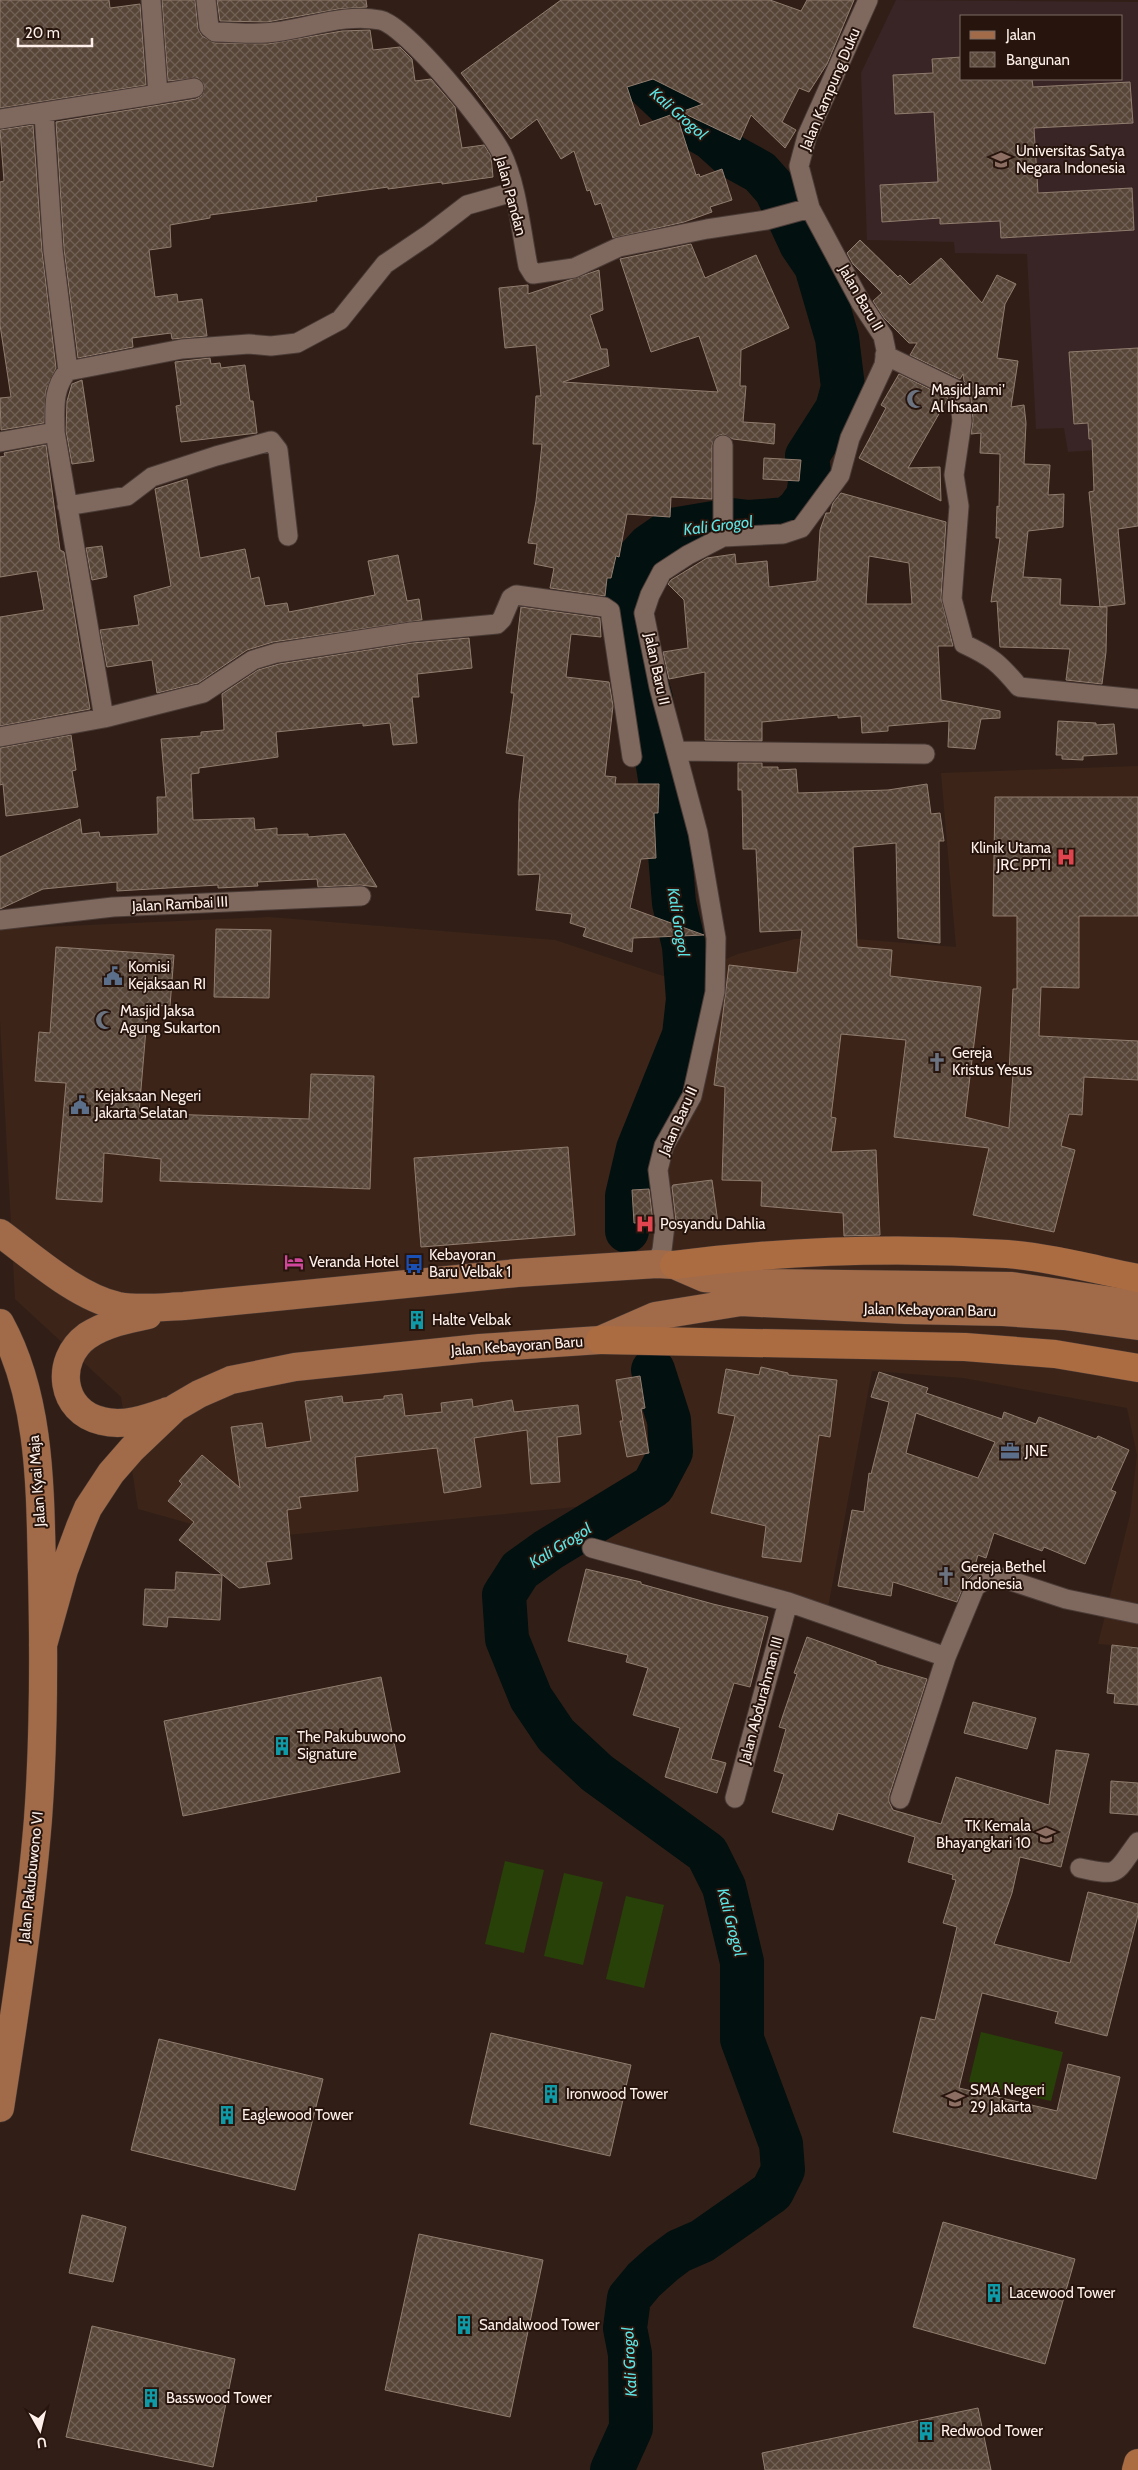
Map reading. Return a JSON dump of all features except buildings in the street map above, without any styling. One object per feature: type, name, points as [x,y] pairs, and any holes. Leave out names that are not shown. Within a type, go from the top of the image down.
[{"type":"highway","points":[[666,1265],[720,1259],[914,1252],[1009,1254],[1138,1278]]},
{"type":"highway","points":[[600,1340],[965,1347],[1055,1354],[1138,1368]]},
{"type":"highway","points":[[1136,2470],[1138,2462]]},
{"type":"main road","points":[[0,1233],[74,1286],[110,1304],[135,1308],[184,1306]]},
{"type":"main road","name":"Jalan Kebayoran Baru","points":[[184,1306],[517,1273],[666,1265],[704,1278],[762,1283],[821,1295],[1064,1316],[1138,1326]]},
{"type":"main road","name":"Jalan Kebayoran Baru","points":[[43,1645],[64,1570],[88,1508],[121,1460],[175,1408],[199,1394],[231,1380],[295,1366],[480,1348],[600,1340],[655,1316],[741,1302],[821,1295],[1012,1286],[1138,1305]]},
{"type":"main road","points":[[175,1408],[142,1419],[112,1423],[100,1421],[80,1412],[74,1405],[66,1388],[65,1371],[68,1362],[80,1343],[98,1330],[124,1320],[184,1306]]},
{"type":"main road","name":"Jalan Kyai Maja","points":[[0,1323],[12,1346],[26,1387],[36,1447],[42,1552],[43,1645]]},
{"type":"main road","name":"Jalan Pakubuwono VI","points":[[0,2108],[24,1953],[38,1820],[43,1645]]},
{"type":"street","points":[[151,0],[158,94]]},
{"type":"street","name":"Jalan Pandan","points":[[206,0],[209,27],[215,32],[274,33],[342,18],[381,20],[406,34],[460,94],[501,152],[513,192],[528,266],[533,274],[574,268],[620,247],[707,229],[766,220],[805,209]]},
{"type":"street","name":"Jalan Kampung Duku","points":[[805,209],[799,166],[807,136],[868,0]]},
{"type":"street","points":[[0,119],[44,114],[194,88]]},
{"type":"street","points":[[44,114],[54,250],[68,371]]},
{"type":"street","points":[[104,718],[55,432],[56,391],[60,379],[68,371],[182,349],[249,344],[271,346],[297,343],[340,320],[385,264],[428,235],[467,205],[513,192]]},
{"type":"street","name":"Jalan Baru II","points":[[666,1265],[662,1250],[666,1225],[658,1170],[664,1146],[692,1096],[715,992],[716,938],[708,880],[659,687],[644,613],[650,595],[662,572],[723,530],[783,534],[801,528],[840,475],[850,438],[884,365],[883,336],[805,209]]},
{"type":"street","points":[[885,355],[959,391],[962,421],[954,475],[959,506],[952,599],[964,644],[990,656],[1019,687],[1138,699]]},
{"type":"street","points":[[0,442],[55,432]]},
{"type":"street","points":[[67,506],[127,496],[152,477],[216,456],[271,441],[278,450],[288,536]]},
{"type":"street","points":[[723,446],[723,530]]},
{"type":"street","points":[[0,737],[104,718],[203,693],[253,660],[276,653],[411,632],[496,624],[502,619],[510,598],[516,595],[604,607],[610,611],[632,757]]},
{"type":"street","points":[[676,751],[925,754]]},
{"type":"street","name":"Jalan Rambai III","points":[[0,920],[113,907],[361,896]]},
{"type":"street","points":[[592,1548],[788,1602],[946,1657]]},
{"type":"street","points":[[900,1799],[946,1657],[975,1587],[985,1580],[999,1577],[1066,1599],[1138,1614]]},
{"type":"street","name":"Jalan Abdurahman III","points":[[735,1798],[788,1602]]},
{"type":"street","points":[[1080,1868],[1108,1874],[1116,1872],[1138,1842]]},
{"type":"shaded area","name":"Universitas Satya Negara Indonesia","points":[[896,0],[1138,2],[1138,447],[1068,452],[1064,428],[1036,429],[1027,254],[955,253],[954,242],[867,240],[861,73]]},
{"type":"shaded area","points":[[1138,766],[1138,1647],[1098,1644],[1130,1515],[1137,1455],[1127,1408],[963,1378],[872,1371],[827,1613],[604,1563],[597,1505],[245,1539],[138,1509],[121,1397],[15,1299],[0,1020],[0,929],[269,917],[555,940],[675,980],[738,954],[795,939],[856,939],[956,947],[941,773]]},
{"type":"green space","points":[[505,1861],[544,1870],[524,1953],[485,1944]]},
{"type":"green space","points":[[564,1873],[603,1882],[583,1965],[544,1956]]},
{"type":"green space","points":[[626,1896],[664,1905],[644,1988],[606,1979]]},
{"type":"green space","points":[[981,2032],[1063,2052],[1051,2101],[969,2082]]},
{"type":"waterway","name":"Kali Grogol","points":[[603,0],[610,16],[612,34],[632,60],[644,82],[692,127],[711,138],[731,156],[760,172],[776,190],[801,244],[816,266],[837,338],[843,387],[837,409],[807,456],[810,482],[808,496],[798,510],[787,519],[749,522],[732,520],[672,530],[649,546],[628,569],[628,592],[623,608],[632,631],[651,699],[655,747],[668,829],[674,903],[684,946],[688,999],[684,1035],[638,1149],[627,1196],[627,1231]]},
{"type":"waterway","name":"Kali Grogol","points":[[612,2470],[631,2428],[630,2354],[625,2328],[629,2298],[644,2280],[679,2251],[702,2241],[772,2192],[783,2170],[781,2144],[742,2039],[742,1962],[724,1887],[707,1853],[597,1773],[556,1735],[531,1698],[507,1639],[504,1595],[520,1570],[548,1550],[653,1486],[671,1452],[669,1420],[653,1370]]},
{"type":"place","name":"Universitas Satya Negara Indonesia","points":[[1001,160]]},
{"type":"place","name":"Masjid Jami' Al Ihsaan","points":[[916,399]]},
{"type":"place","name":"Klinik Utama JRC PPTI","points":[[1066,857]]},
{"type":"place","name":"Komisi Kejaksaan RI","points":[[113,976]]},
{"type":"place","name":"Masjid Jaksa Agung Sukarton","points":[[105,1020]]},
{"type":"place","name":"Gereja Kristus Yesus","points":[[937,1062]]},
{"type":"place","name":"Kejaksaan Negeri Jakarta Selatan","points":[[80,1105]]},
{"type":"place","name":"Posyandu Dahlia","points":[[645,1224]]},
{"type":"place","name":"Veranda Hotel","points":[[294,1262]]},
{"type":"place","name":"Kebayoran Baru Velbak 1","points":[[414,1264]]},
{"type":"place","name":"Halte Velbak","points":[[417,1320]]},
{"type":"place","name":"JNE","points":[[1010,1451]]},
{"type":"place","name":"Gereja Bethel Indonesia","points":[[946,1576]]},
{"type":"place","name":"The Pakubuwono Signature","points":[[282,1746]]},
{"type":"place","name":"TK Kemala Bhayangkari 10","points":[[1046,1835]]},
{"type":"place","name":"Ironwood Tower","points":[[551,2094]]},
{"type":"place","name":"SMA Negeri 29 Jakarta","points":[[955,2099]]},
{"type":"place","name":"Eaglewood Tower","points":[[227,2115]]},
{"type":"place","name":"Lacewood Tower","points":[[994,2293]]},
{"type":"place","name":"Sandalwood Tower","points":[[464,2325]]},
{"type":"place","name":"Basswood Tower","points":[[151,2398]]},
{"type":"place","name":"Redwood Tower","points":[[926,2431]]}]
